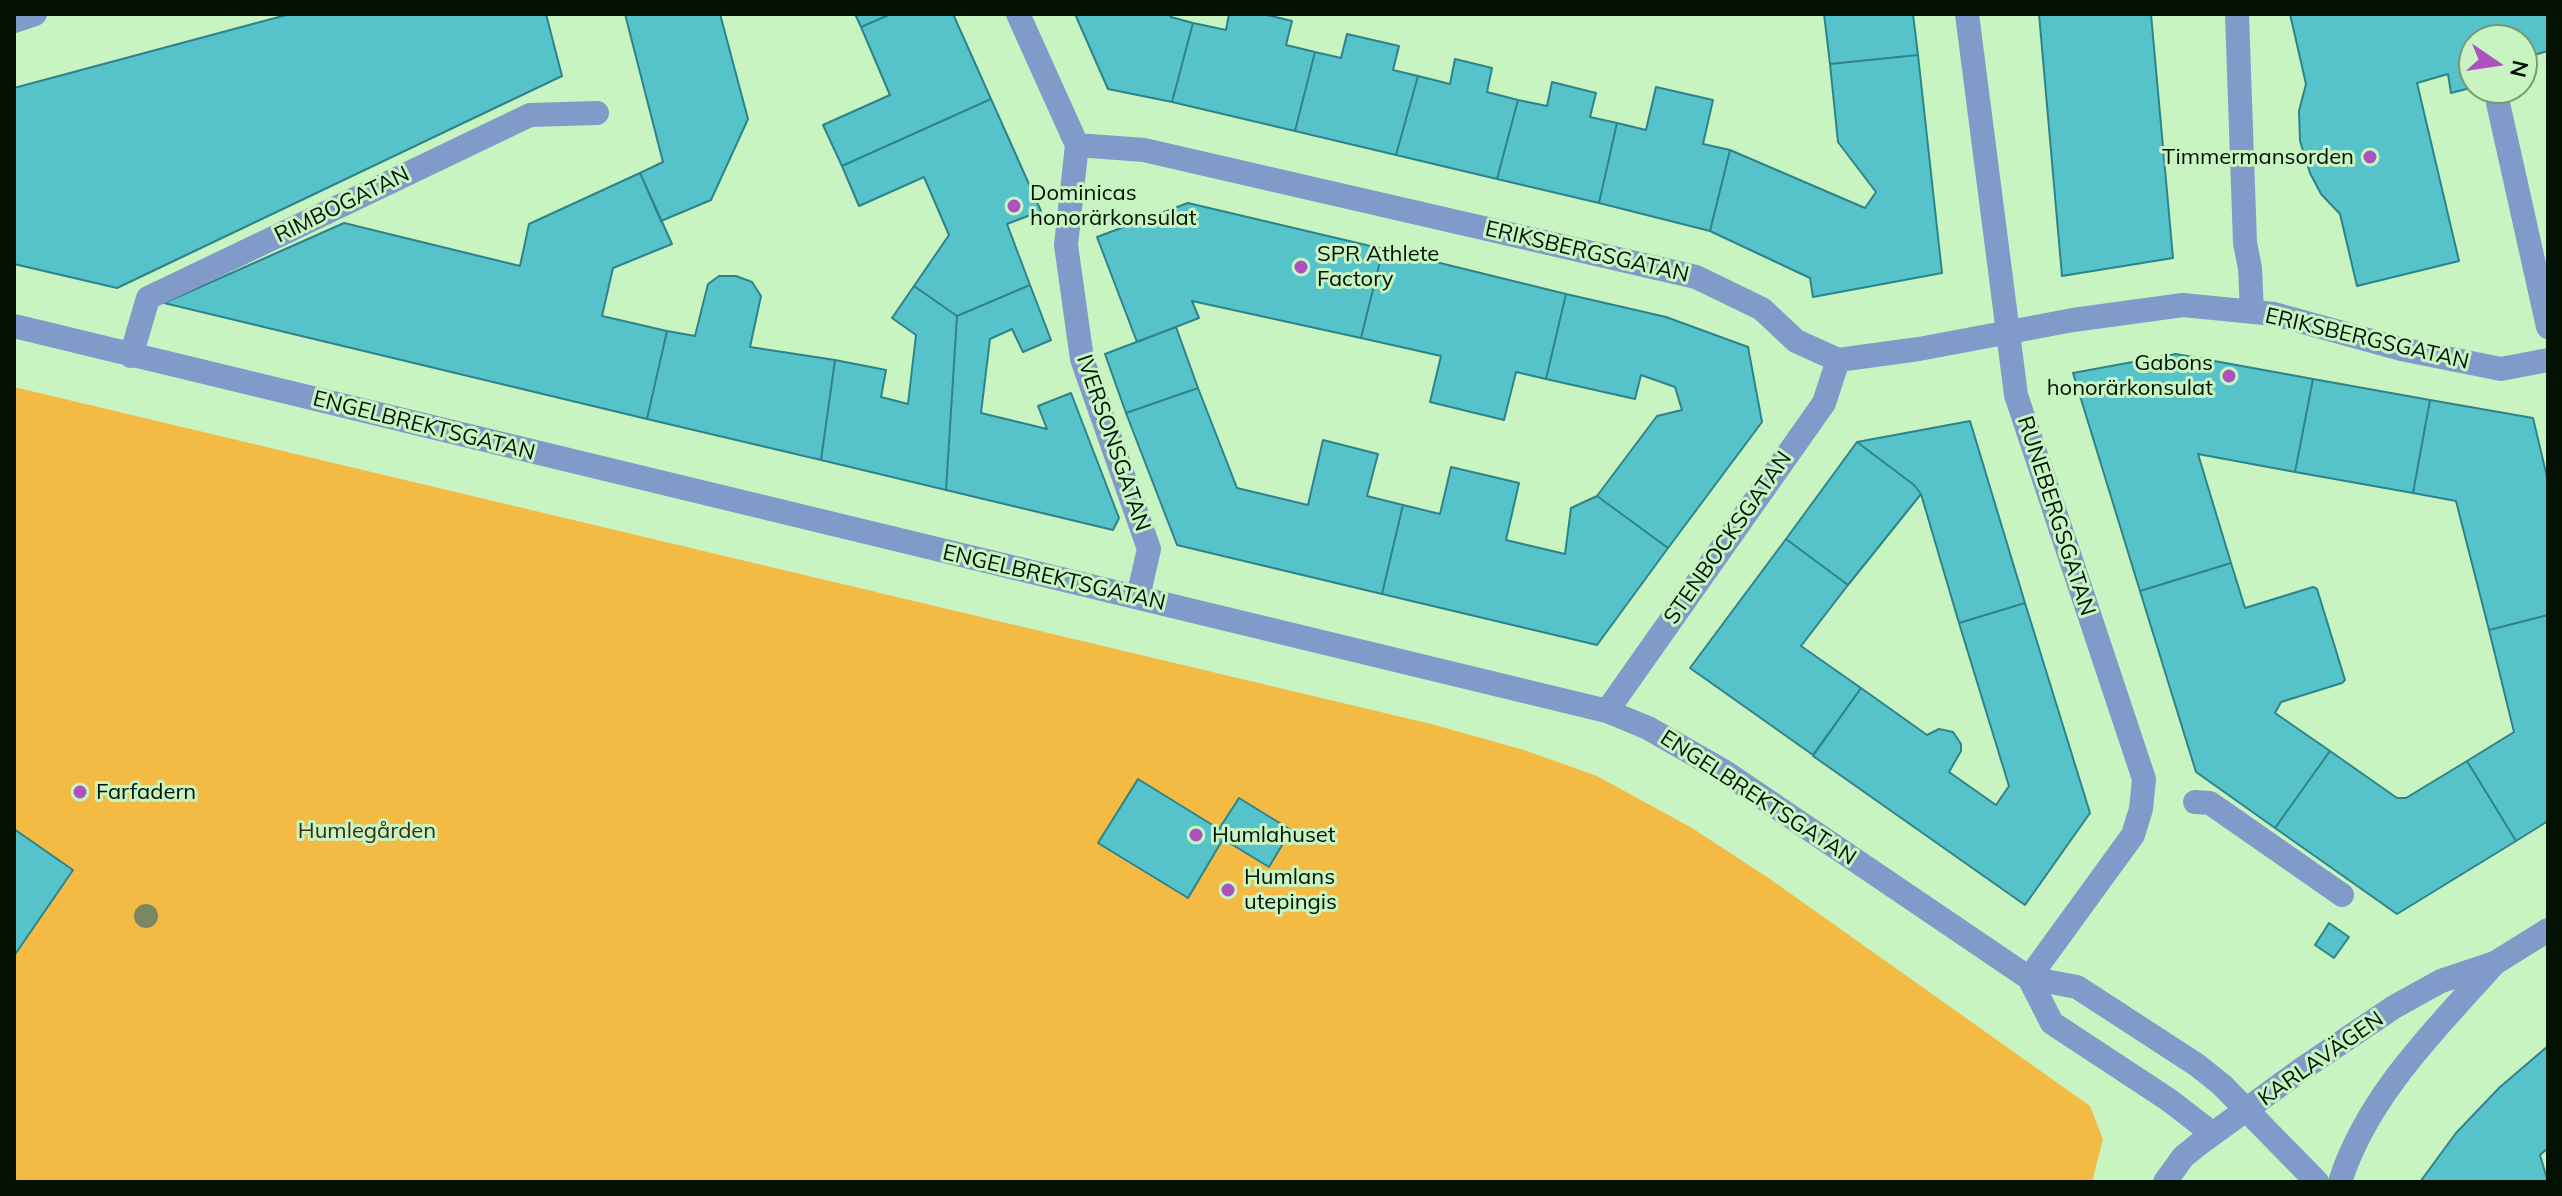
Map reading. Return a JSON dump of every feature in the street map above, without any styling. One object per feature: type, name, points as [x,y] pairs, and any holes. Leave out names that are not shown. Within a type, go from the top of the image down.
[{"type":"street","points":[[14,21],[35,14]]},
{"type":"street","points":[[1018,14],[1077,145]]},
{"type":"street","name":"RUNEBERGSGATAN","points":[[1967,14],[2016,395],[2144,779],[2141,809],[2133,835],[2029,978]]},
{"type":"street","points":[[2237,15],[2245,243],[2250,268],[2252,312]]},
{"type":"street","points":[[2498,104],[2548,327]]},
{"type":"street","name":"RIMBOGATAN","points":[[131,356],[148,298],[530,115],[597,113]]},
{"type":"street","name":"ERIKSBERGSGATAN","points":[[1077,145],[1144,150],[1696,277],[1762,309],[1796,341],[1838,360],[1919,349],[2073,320],[2183,305],[2274,314],[2401,349],[2501,369],[2548,360]]},
{"type":"street","name":"IVERSONSGATAN","points":[[1077,145],[1066,245],[1082,359],[1149,549],[1138,597]]},
{"type":"street","name":"ENGELBREKTSGATAN","points":[[14,326],[1607,711],[1648,728],[1725,772],[2029,978],[2077,987],[2197,1065],[2222,1085],[2317,1182]]},
{"type":"street","name":"STENBOCKSGATAN","points":[[1607,711],[1824,403],[1838,360]]},
{"type":"street","points":[[2195,802],[2210,803],[2342,895]]},
{"type":"street","name":"KARLAVÄGEN","points":[[2165,1182],[2183,1157],[2213,1134],[2394,1007],[2441,981],[2495,963],[2548,930]]},
{"type":"street","name":"KARLAVÄGEN","points":[[2340,1182],[2349,1153],[2410,1058],[2495,963]]},
{"type":"street","name":"ENGELBREKTSGATAN","points":[[2029,978],[2052,1023],[2169,1100],[2213,1134]]},
{"type":"green space","name":"Humlegården","points":[[14,387],[1431,724],[1524,750],[1597,776],[1692,828],[1770,879],[2090,1106],[2103,1139],[2092,1182],[14,1182]]},
{"type":"building","points":[[290,14],[546,14],[562,76],[117,288],[14,264],[14,88]]},
{"type":"building","points":[[625,14],[720,14],[748,119],[711,200],[661,221],[640,173],[663,162]]},
{"type":"building","points":[[855,14],[891,14],[861,27]]},
{"type":"building","points":[[891,14],[953,14],[991,99],[842,166],[823,125],[890,95],[861,27]]},
{"type":"building","points":[[1075,14],[1169,14],[1193,23],[1172,102],[1108,89]]},
{"type":"building","points":[[1229,14],[1263,14],[1292,21],[1286,45],[1315,52],[1295,131],[1172,102],[1193,23],[1226,30]]},
{"type":"building","points":[[1824,14],[1913,14],[1918,55],[1830,64]]},
{"type":"building","points":[[2039,14],[2151,14],[2173,258],[2062,276]]},
{"type":"building","name":"Timmermansorden","points":[[2290,14],[2548,14],[2548,51],[2538,54],[2538,24],[2458,24],[2458,91],[2451,93],[2448,74],[2417,83],[2459,261],[2357,286],[2340,214],[2321,194],[2310,173],[2300,141],[2299,111],[2306,84]]},
{"type":"building","points":[[1347,34],[1399,46],[1393,70],[1418,76],[1396,155],[1295,131],[1315,52],[1341,58]]},
{"type":"building","points":[[1918,55],[1942,273],[1813,297],[1810,278],[1710,231],[1730,150],[1865,208],[1876,192],[1838,142],[1830,64]]},
{"type":"building","points":[[1455,59],[1492,68],[1487,92],[1518,100],[1497,179],[1396,155],[1418,76],[1450,84]]},
{"type":"building","points":[[1552,82],[1596,93],[1590,117],[1617,123],[1599,203],[1497,179],[1518,100],[1547,106]]},
{"type":"building","points":[[1656,87],[1713,100],[1703,144],[1730,150],[1710,231],[1599,203],[1617,123],[1646,130]]},
{"type":"building","points":[[991,99],[1041,211],[1007,224],[1030,285],[957,316],[914,286],[949,235],[924,177],[859,206],[842,166]]},
{"type":"building","points":[[640,173],[672,244],[613,268],[602,316],[667,331],[647,419],[164,303],[344,223],[520,266],[529,224]]},
{"type":"building","points":[[1188,203],[1383,249],[1361,338],[1192,301],[1199,318],[1137,342],[1097,237]]},
{"type":"building","points":[[1383,249],[1566,294],[1546,379],[1516,372],[1504,420],[1430,402],[1441,356],[1361,338]]},
{"type":"building","points":[[719,276],[736,276],[752,282],[761,296],[750,347],[835,360],[821,460],[647,419],[667,331],[695,336],[708,284]]},
{"type":"building","points":[[1030,285],[1051,340],[1023,352],[1012,329],[990,339],[981,413],[1047,429],[1038,406],[1071,393],[1119,518],[1113,530],[946,490],[957,316]]},
{"type":"building","points":[[914,286],[957,316],[946,490],[821,460],[835,360],[886,370],[881,397],[908,404],[916,335],[892,318]]},
{"type":"building","points":[[1566,294],[1666,317],[1748,347],[1762,422],[1668,548],[1597,496],[1657,416],[1682,410],[1675,387],[1641,375],[1635,399],[1546,379]]},
{"type":"building","points":[[1176,327],[1198,388],[1126,413],[1105,354]]},
{"type":"building","points":[[2176,354],[2313,379],[2295,472],[2198,454],[2231,563],[2140,591],[2073,373]]},
{"type":"building","points":[[2313,379],[2430,400],[2413,493],[2295,472]]},
{"type":"building","points":[[1198,388],[1237,488],[1308,505],[1323,440],[1378,454],[1367,496],[1403,505],[1382,594],[1177,545],[1126,413]]},
{"type":"building","points":[[2430,400],[2533,418],[2548,481],[2548,615],[2489,630],[2456,501],[2413,493]]},
{"type":"building","points":[[1970,421],[2025,603],[1959,623],[1921,494],[1914,485],[1857,442]]},
{"type":"building","points":[[1857,442],[1914,485],[1921,494],[1848,585],[1786,539]]},
{"type":"building","points":[[1451,467],[1519,483],[1506,540],[1565,554],[1571,508],[1597,496],[1668,548],[1597,645],[1382,594],[1403,505],[1440,514]]},
{"type":"building","points":[[1786,539],[1848,585],[1801,646],[1861,688],[1813,755],[1690,668]]},
{"type":"building","points":[[2231,563],[2245,608],[2313,587],[2317,589],[2345,680],[2281,702],[2275,713],[2330,751],[2275,828],[2196,772],[2140,591]]},
{"type":"building","points":[[2025,603],[2090,813],[2025,905],[1813,756],[1861,688],[1927,735],[1939,729],[1953,732],[1961,744],[1961,751],[1949,772],[1996,805],[2009,786],[1959,623]]},
{"type":"building","points":[[2548,615],[2548,821],[2516,841],[2467,761],[2514,732],[2489,630]]},
{"type":"building","points":[[2330,751],[2397,798],[2406,798],[2467,761],[2516,841],[2397,914],[2275,828]]},
{"type":"building","name":"Humlahuset","points":[[1138,779],[1219,829],[1239,798],[1291,830],[1269,867],[1223,839],[1188,898],[1098,843]]},
{"type":"building","points":[[14,829],[73,870],[14,956]]},
{"type":"building","points":[[2329,923],[2349,937],[2334,958],[2315,945]]},
{"type":"building","points":[[2548,1046],[2548,1148],[2540,1155],[2548,1182],[2420,1182],[2456,1133],[2500,1087]]},
{"type":"place","name":"Timmermansorden","points":[[2370,157]]},
{"type":"place","name":"Dominicas honorärkonsulat","points":[[1014,206]]},
{"type":"place","name":"SPR Athlete Factory","points":[[1301,267]]},
{"type":"place","name":"Gabons honorärkonsulat","points":[[2229,376]]},
{"type":"place","name":"Farfadern","points":[[80,792]]},
{"type":"place","name":"Humlahuset","points":[[1196,835]]},
{"type":"place","name":"Humlans utepingis","points":[[1228,890]]}]
